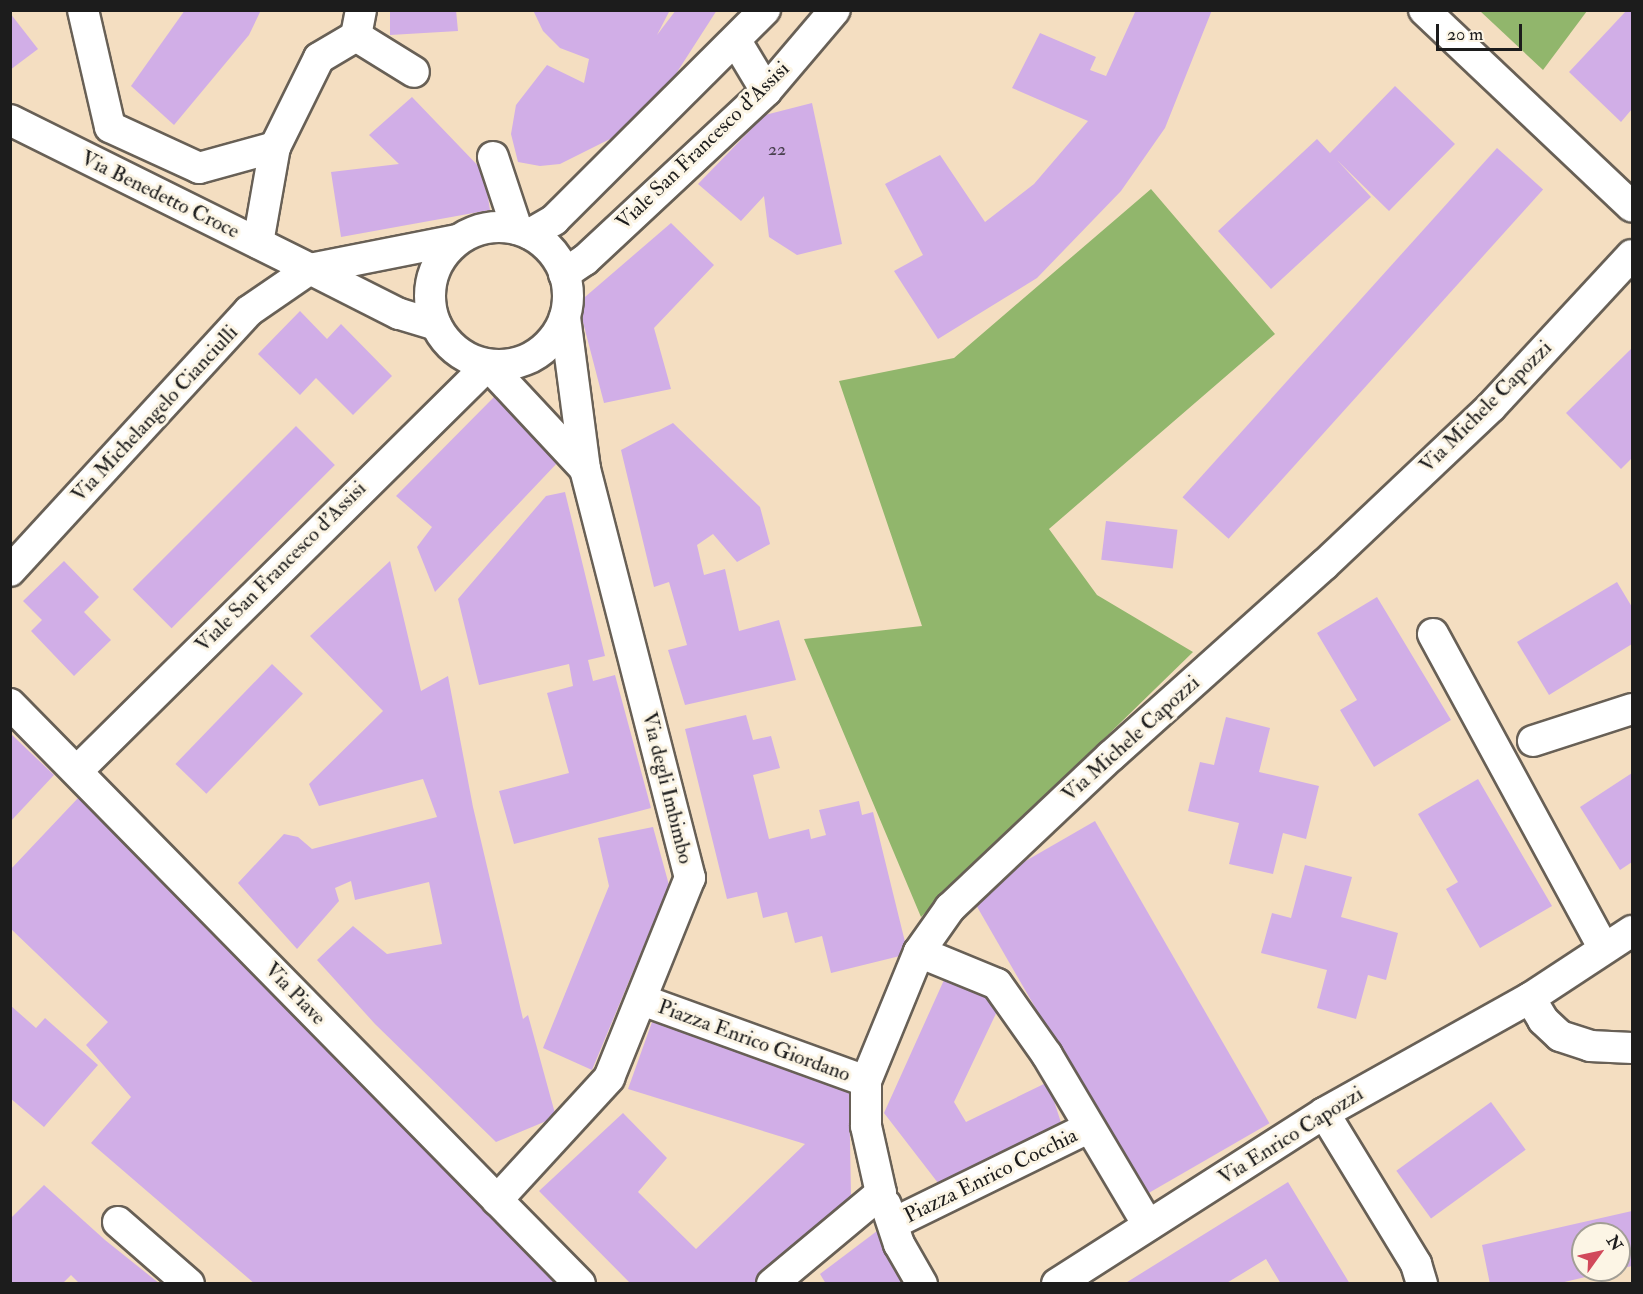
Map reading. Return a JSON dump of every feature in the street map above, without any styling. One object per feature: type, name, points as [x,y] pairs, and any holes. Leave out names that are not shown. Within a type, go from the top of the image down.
[{"type":"street","points":[[82,10],[110,127],[198,168],[275,147]]},
{"type":"street","points":[[523,231],[554,220],[765,10]]},
{"type":"street","name":"Viale San Francesco d'Assisi","points":[[564,274],[585,260],[766,91],[835,10]]},
{"type":"street","points":[[1424,10],[1632,207]]},
{"type":"street","points":[[258,243],[275,147],[319,57],[359,23],[414,72]]},
{"type":"street","points":[[736,41],[766,91]]},
{"type":"street","name":"Via Benedetto Croce","points":[[10,120],[399,314],[436,325]]},
{"type":"street","points":[[493,157],[523,231]]},
{"type":"street","points":[[310,269],[457,240],[476,230],[496,226],[523,231],[557,257],[564,274],[568,295],[565,317],[550,342],[527,360],[488,364],[467,357],[449,343],[436,325],[430,302],[431,279],[441,257],[457,240]]},
{"type":"street","name":"Via Michele Capozzi","points":[[881,1193],[866,1126],[866,1082],[919,952],[950,908],[1111,756],[1324,565],[1491,407],[1632,255]]},
{"type":"street","name":"Via Michelangelo Cianciulli","points":[[10,571],[249,311],[310,269]]},
{"type":"street","name":"Via degli Imbimbo","points":[[497,1200],[609,1078],[690,878],[585,469],[565,317]]},
{"type":"street","name":"Viale San Francesco d'Assisi","points":[[77,771],[488,364]]},
{"type":"street","name":"Via degli Imbimbo","points":[[488,364],[585,469]]},
{"type":"street","points":[[1433,634],[1604,949]]},
{"type":"street","name":"Via Piave","points":[[10,704],[580,1284]]},
{"type":"street","points":[[1533,741],[1632,709]]},
{"type":"street","name":"Via Enrico Capozzi","points":[[1057,1284],[1324,1113],[1530,998],[1632,931]]},
{"type":"street","name":"Piazza Enrico Cocchia","points":[[919,952],[997,984],[1047,1054],[1088,1128],[1148,1225]]},
{"type":"street","points":[[1530,998],[1543,1020],[1560,1036],[1590,1046],[1632,1048]]},
{"type":"street","name":"Piazza Enrico Giordano","points":[[642,1000],[866,1082]]},
{"type":"street","points":[[1324,1113],[1418,1277]]},
{"type":"street","name":"Piazza Enrico Cocchia","points":[[894,1223],[1088,1128]]},
{"type":"street","points":[[772,1284],[881,1193]]},
{"type":"street","name":"Piazza Enrico Cocchia","points":[[881,1193],[894,1223],[899,1244],[922,1284]]},
{"type":"street","points":[[118,1222],[189,1284]]},
{"type":"green space","points":[[1480,11],[1587,11],[1543,70]]},
{"type":"green space","points":[[1151,189],[1275,334],[1049,529],[1097,595],[1193,652],[921,917],[804,639],[922,626],[839,381],[954,358]]},
{"type":"building","points":[[185,10],[261,10],[249,35],[174,125],[131,86]]},
{"type":"building","points":[[390,10],[456,10],[458,31],[390,35]]},
{"type":"building","points":[[533,10],[670,10],[657,35],[676,10],[717,10],[663,94],[612,138],[560,164],[540,166],[518,162],[511,134],[516,105],[547,65],[584,83],[589,59],[560,48],[543,31]]},
{"type":"building","points":[[1136,10],[1212,10],[1165,128],[1121,191],[1037,278],[938,339],[894,271],[923,255],[885,184],[940,155],[985,222],[1034,184],[1088,121],[1012,88],[1040,33],[1096,57],[1090,70],[1106,76]]},
{"type":"building","points":[[1627,10],[1632,10],[1632,109],[1621,122],[1569,72]]},
{"type":"building","points":[[10,13],[38,49],[10,70]]},
{"type":"building","points":[[1395,86],[1455,144],[1389,211],[1337,160],[1371,197],[1271,289],[1218,231],[1317,139],[1330,153]]},
{"type":"building","points":[[412,97],[484,172],[490,210],[341,237],[331,172],[399,164],[369,135]]},
{"type":"building","points":[[812,103],[842,244],[797,255],[769,237],[764,196],[741,221],[698,184],[765,115]]},
{"type":"building","points":[[1497,148],[1543,189],[1229,539],[1183,497]]},
{"type":"building","points":[[671,223],[714,265],[654,328],[671,389],[604,403],[578,303]]},
{"type":"building","points":[[300,311],[327,339],[341,324],[392,376],[353,415],[316,378],[300,395],[258,354]]},
{"type":"building","points":[[1632,348],[1632,458],[1621,469],[1566,413]]},
{"type":"building","points":[[496,395],[560,460],[435,592],[417,547],[432,527],[396,496]]},
{"type":"building","points":[[673,423],[760,507],[770,544],[737,562],[713,534],[697,545],[704,575],[725,569],[739,631],[779,620],[796,680],[685,705],[668,650],[687,645],[669,582],[654,587],[621,450]]},
{"type":"building","points":[[296,426],[335,465],[172,628],[133,589]]},
{"type":"building","points":[[565,492],[605,656],[588,660],[593,681],[615,675],[651,808],[514,844],[499,791],[569,773],[547,693],[573,686],[569,664],[479,685],[458,599],[546,496]]},
{"type":"building","points":[[1106,521],[1177,530],[1173,568],[1101,560]]},
{"type":"building","points":[[64,561],[99,597],[84,612],[111,640],[74,676],[31,631],[42,620],[23,601]]},
{"type":"building","points":[[390,561],[421,691],[448,676],[473,807],[523,1019],[528,1015],[556,1117],[496,1142],[375,1024],[317,960],[353,926],[387,954],[442,944],[429,882],[355,900],[351,881],[335,888],[339,901],[297,949],[238,883],[284,834],[298,837],[312,849],[437,817],[423,779],[319,806],[309,784],[383,711],[310,636]]},
{"type":"building","points":[[1617,582],[1632,607],[1632,644],[1549,695],[1517,642]]},
{"type":"building","points":[[1377,597],[1451,720],[1374,767],[1340,710],[1357,700],[1317,633]]},
{"type":"building","points":[[272,664],[303,694],[206,794],[175,764]]},
{"type":"building","points":[[746,715],[753,740],[771,736],[780,768],[753,775],[769,839],[809,829],[811,839],[826,835],[819,810],[859,801],[862,815],[873,812],[908,954],[831,973],[822,936],[795,943],[787,912],[763,918],[757,892],[727,899],[685,729]]},
{"type":"building","points":[[1226,717],[1270,728],[1259,772],[1319,786],[1306,839],[1283,833],[1273,874],[1229,864],[1239,823],[1188,811],[1200,762],[1214,765]]},
{"type":"building","points":[[10,733],[54,775],[10,822]]},
{"type":"building","points":[[1632,773],[1632,862],[1620,870],[1580,807]]},
{"type":"building","points":[[1478,779],[1552,906],[1480,948],[1446,889],[1458,882],[1418,814]]},
{"type":"building","points":[[79,797],[561,1284],[255,1284],[91,1143],[131,1097],[86,1045],[108,1022],[10,928],[10,870]]},
{"type":"building","points":[[1095,821],[1270,1123],[1144,1196],[969,894]]},
{"type":"building","points":[[653,827],[669,885],[592,1070],[543,1048],[609,886],[598,838]]},
{"type":"building","points":[[1305,865],[1352,877],[1341,917],[1398,933],[1386,980],[1368,975],[1356,1019],[1317,1008],[1327,970],[1261,953],[1272,913],[1291,918]]},
{"type":"building","points":[[944,980],[1001,1003],[954,1102],[966,1122],[1048,1082],[1064,1132],[945,1192],[884,1113]]},
{"type":"building","points":[[10,1005],[36,1028],[45,1018],[98,1065],[44,1127],[10,1098]]},
{"type":"building","points":[[652,1022],[849,1086],[851,1196],[758,1284],[631,1284],[539,1191],[623,1113],[667,1158],[638,1192],[696,1249],[805,1144],[628,1089]]},
{"type":"building","points":[[1491,1102],[1526,1150],[1431,1219],[1396,1171]]},
{"type":"building","points":[[1288,1182],[1350,1284],[1281,1284],[1266,1259],[1225,1284],[1124,1284]]},
{"type":"building","points":[[44,1185],[105,1240],[160,1284],[80,1284],[71,1275],[62,1284],[10,1284],[10,1219]]},
{"type":"building","points":[[1632,1211],[1632,1266],[1631,1222],[1583,1222]]},
{"type":"building","points":[[1571,1225],[1571,1280],[1556,1284],[1490,1284],[1482,1245]]},
{"type":"building","points":[[877,1231],[907,1284],[826,1284],[820,1274]]}]
